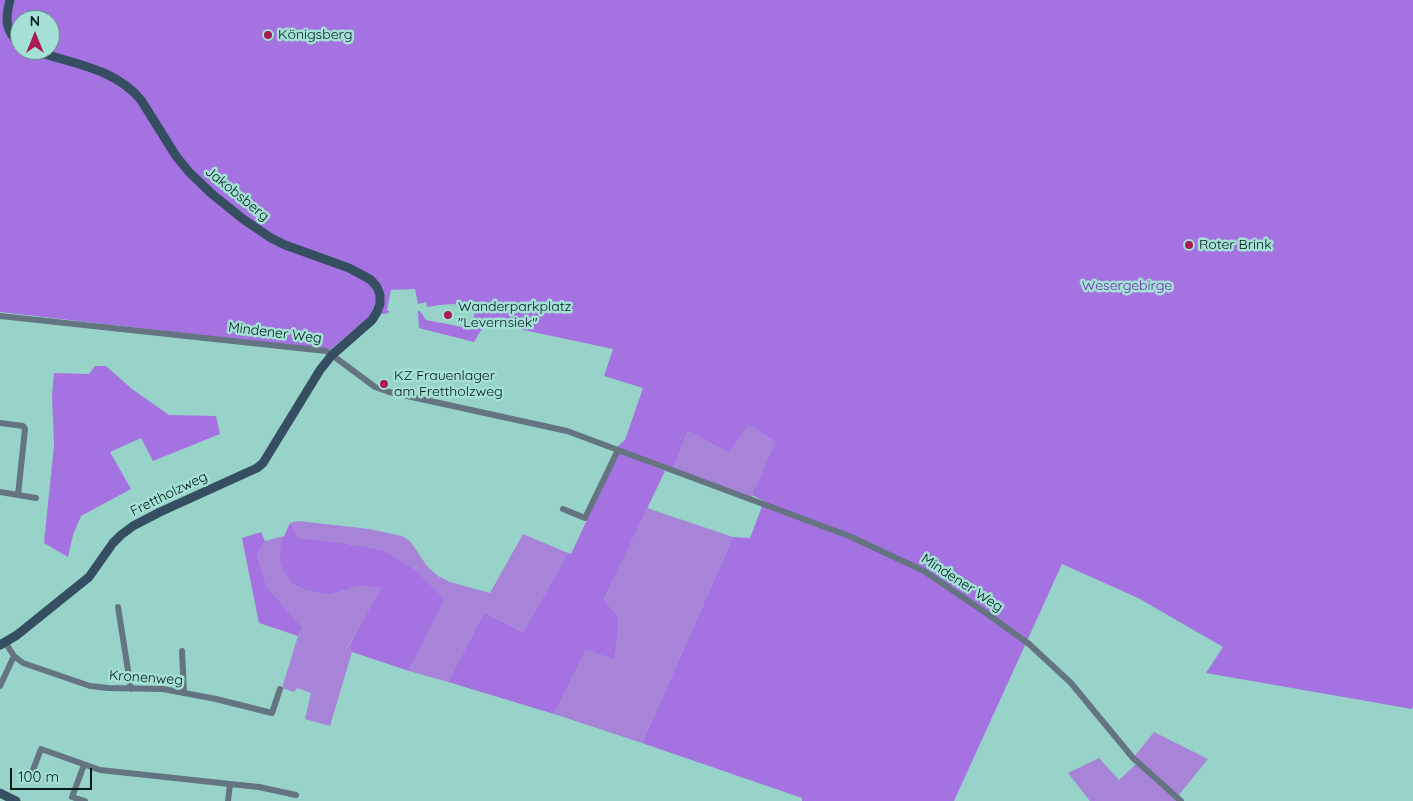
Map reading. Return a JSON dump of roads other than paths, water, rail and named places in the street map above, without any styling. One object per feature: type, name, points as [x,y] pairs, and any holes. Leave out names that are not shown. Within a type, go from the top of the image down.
[{"type":"street","points":[[10,0],[7,16],[10,34]]},
{"type":"street","name":"Jakobsberg","points":[[60,59],[118,79],[134,91],[188,172],[237,214],[271,238],[358,272],[371,280],[377,287],[380,295],[378,312],[372,320],[332,355]]},
{"type":"street","name":"Mindener Weg","points":[[0,316],[326,351],[376,387],[389,392],[567,431],[849,536],[924,571],[1029,644],[1071,683],[1133,758],[1181,801]]},
{"type":"street","name":"Frettholzweg","points":[[3,643],[89,577],[120,535],[160,512],[257,468],[263,463],[320,370],[332,355]]},
{"type":"street","points":[[0,423],[23,426],[25,429],[18,495]]},
{"type":"street","points":[[563,509],[585,518],[618,450]]},
{"type":"street","points":[[0,492],[36,498]]},
{"type":"street","points":[[118,607],[131,689]]},
{"type":"street","name":"Kronenweg","points":[[3,643],[23,663],[90,686],[164,689],[272,713],[280,690]]},
{"type":"street","points":[[182,651],[184,692]]},
{"type":"street","points":[[0,686],[14,656]]},
{"type":"street","points":[[32,770],[41,749],[100,770],[259,787],[296,795]]},
{"type":"street","points":[[84,765],[72,797],[85,801]]},
{"type":"street","points":[[228,801],[230,784]]},
{"type":"street","points":[[0,793],[16,801]]},
{"type":"place","name":"Königsberg","points":[[268,35]]},
{"type":"place","name":"Roter Brink","points":[[1189,245]]},
{"type":"place","name":"Wanderparkplatz \"Levernsiek\"","points":[[448,315]]},
{"type":"place","name":"KZ Frauenlager am Frettholzweg","points":[[384,384]]},
{"type":"park label","name":"Wesergebirge","points":[[1127,286]]}]
